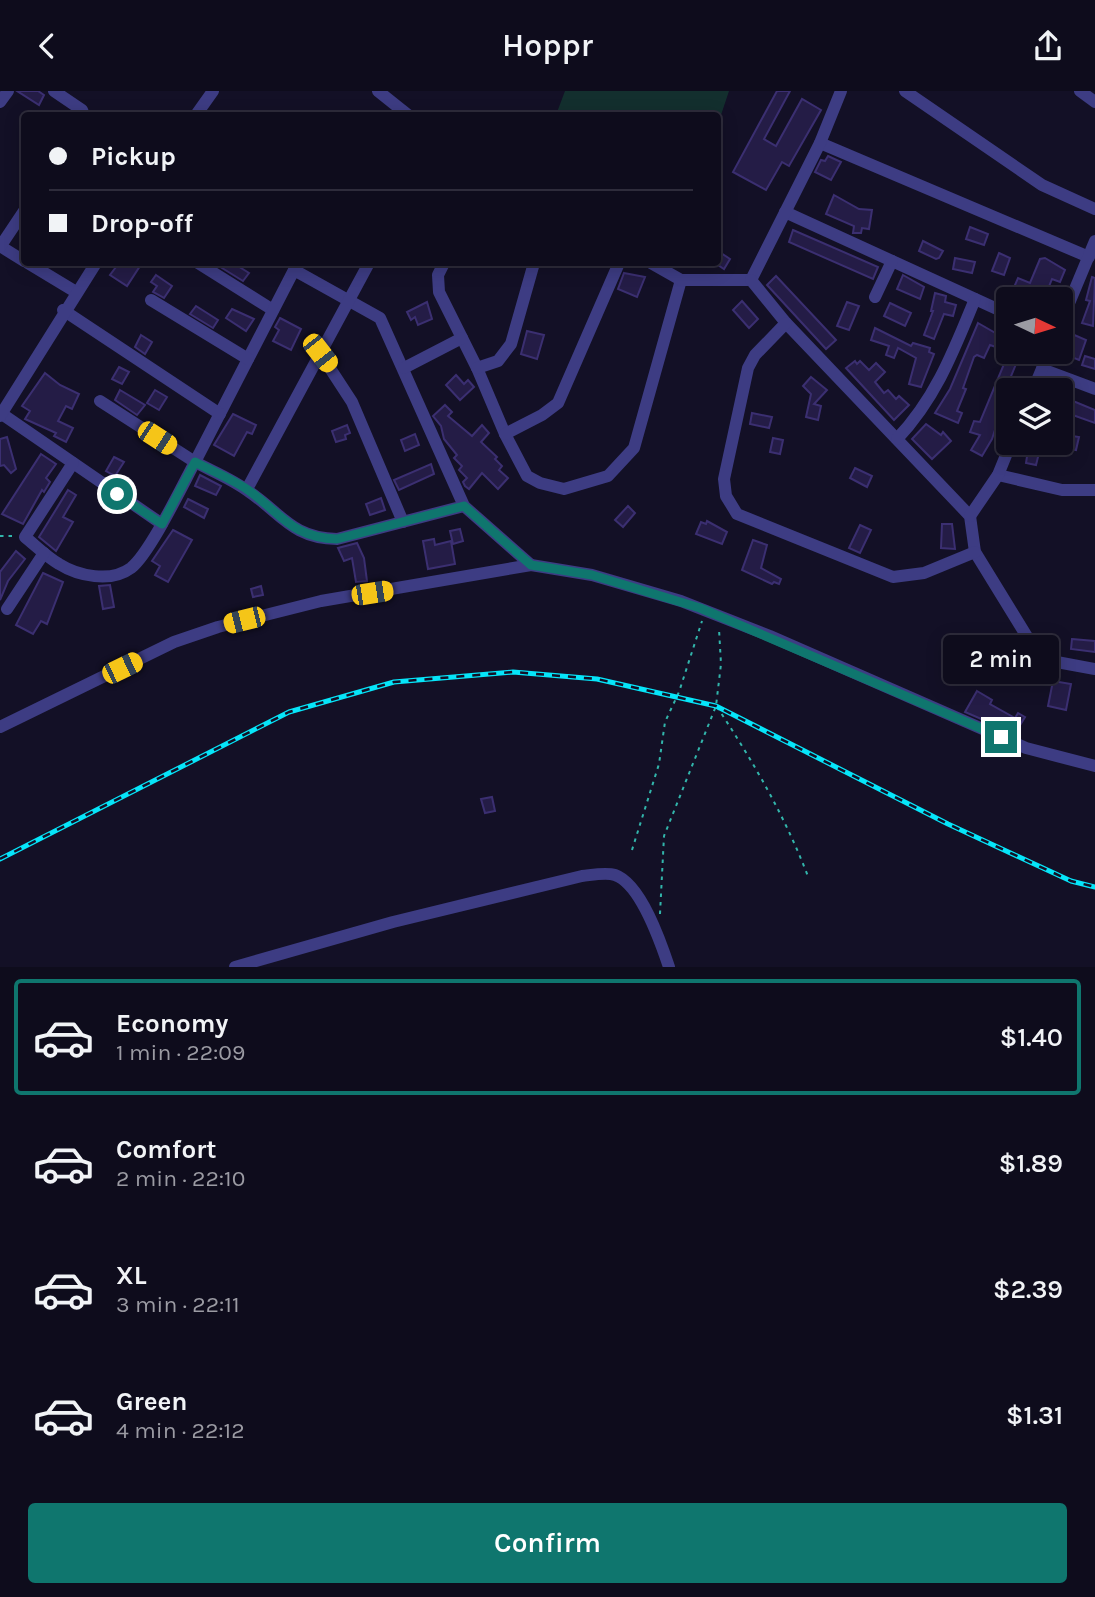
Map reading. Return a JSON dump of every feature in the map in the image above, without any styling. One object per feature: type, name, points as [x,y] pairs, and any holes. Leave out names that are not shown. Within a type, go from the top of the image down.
[{"type":"street","points":[[0,102],[8,91]]},
{"type":"street","points":[[54,91],[83,112]]},
{"type":"street","points":[[199,112],[213,91]]},
{"type":"street","points":[[751,280],[820,143],[841,91]]},
{"type":"street","points":[[905,91],[1042,185],[1095,209]]},
{"type":"street","points":[[1080,91],[1095,103]]},
{"type":"street","points":[[383,93],[405,112]]},
{"type":"street","points":[[820,143],[1089,257]]},
{"type":"street","points":[[785,212],[996,309]]},
{"type":"street","points":[[21,215],[0,246],[21,259]]},
{"type":"street","points":[[1073,295],[1095,241]]},
{"type":"street","points":[[875,297],[892,261]]},
{"type":"street","points":[[33,266],[76,292]]},
{"type":"street","points":[[94,266],[64,310],[1,415],[162,524]]},
{"type":"street","points":[[203,266],[273,310]]},
{"type":"street","points":[[73,463],[25,537],[58,564],[79,573],[102,577],[132,568],[162,524],[220,414],[273,310],[288,266],[380,318],[464,506],[531,565]]},
{"type":"street","points":[[247,489],[367,266]]},
{"type":"street","points":[[442,266],[438,275],[439,292],[527,475],[540,483],[564,489],[608,476],[634,448],[681,280]]},
{"type":"street","points":[[477,368],[498,361],[511,344],[533,266]]},
{"type":"street","points":[[505,434],[542,415],[558,403],[618,266]]},
{"type":"street","points":[[656,266],[681,280],[751,280]]},
{"type":"street","points":[[751,280],[786,323],[971,516],[975,552],[1037,653],[1046,660],[1095,669]]},
{"type":"street","points":[[897,439],[917,418],[934,393],[975,299]]},
{"type":"street","points":[[151,300],[248,359]]},
{"type":"street","points":[[64,310],[220,414]]},
{"type":"street","points":[[786,323],[755,355],[748,368],[724,479],[726,496],[737,514],[893,577],[924,573],[975,552]]},
{"type":"street","points":[[404,368],[462,338]]},
{"type":"street","points":[[320,353],[352,402],[403,522]]},
{"type":"street","points":[[1038,378],[1044,364]]},
{"type":"street","points":[[1042,369],[1095,389]]},
{"type":"street","points":[[100,401],[195,462],[247,489],[304,535],[337,539],[464,506]]},
{"type":"street","points":[[971,516],[998,475],[1006,455]]},
{"type":"street","points":[[998,475],[1062,490],[1095,490]]},
{"type":"street","points":[[7,609],[44,553]]},
{"type":"street","points":[[1,723],[174,642],[218,627],[321,601],[531,565],[592,575],[718,614],[1026,748],[1095,767]]},
{"type":"street","points":[[240,966],[393,922],[582,876],[605,874],[615,875],[635,892],[659,938],[669,967]]},
{"type":"path","points":[[0,536],[25,537]]},
{"type":"path","points":[[632,850],[659,764],[665,722],[679,692],[705,613],[718,614],[721,664],[716,706],[664,836],[659,938]]},
{"type":"path","points":[[716,706],[739,740],[794,840],[808,879]]},
{"type":"green space","points":[[565,91],[729,91],[721,115],[721,112],[557,112]]},
{"type":"building","points":[[17,91],[38,91],[44,95],[39,105]]},
{"type":"building","points":[[777,91],[790,91],[764,139],[776,146],[802,99],[821,110],[789,166],[782,162],[766,190],[733,172]]},
{"type":"building","points":[[828,156],[841,162],[831,180],[815,172],[821,160],[825,161]]},
{"type":"building","points":[[834,195],[859,209],[872,210],[869,229],[862,228],[861,233],[853,233],[854,226],[826,214]]},
{"type":"building","points":[[970,227],[988,234],[984,245],[966,239]]},
{"type":"building","points":[[793,230],[878,267],[873,279],[789,242]]},
{"type":"building","points":[[923,241],[943,251],[939,258],[919,251]]},
{"type":"building","points":[[721,253],[730,259],[724,269],[720,266]]},
{"type":"building","points":[[999,253],[1010,258],[1004,275],[992,271]]},
{"type":"building","points":[[955,258],[975,262],[972,273],[953,269]]},
{"type":"building","points":[[1045,258],[1065,270],[1060,282],[1052,279],[1049,287],[1014,287],[1018,278],[1030,283],[1040,259]]},
{"type":"building","points":[[117,266],[140,266],[127,286],[110,275]]},
{"type":"building","points":[[219,266],[238,266],[249,273],[243,281]]},
{"type":"building","points":[[624,273],[645,277],[637,297],[618,289]]},
{"type":"building","points":[[156,275],[172,286],[164,298],[153,292],[157,286],[151,282]]},
{"type":"building","points":[[903,275],[924,287],[920,299],[897,289]]},
{"type":"building","points":[[776,276],[836,340],[826,349],[767,285]]},
{"type":"building","points":[[1092,277],[1095,278],[1093,326],[1082,323],[1090,301],[1086,300]]},
{"type":"building","points":[[935,293],[946,296],[945,302],[956,305],[953,316],[944,314],[934,339],[924,335],[933,311]]},
{"type":"building","points":[[742,301],[758,319],[749,328],[733,310]]},
{"type":"building","points":[[427,302],[432,319],[418,325],[415,317],[411,320],[407,312]]},
{"type":"building","points":[[847,302],[859,306],[849,330],[837,326]]},
{"type":"building","points":[[890,303],[911,313],[905,326],[884,316]]},
{"type":"building","points":[[196,306],[218,320],[213,328],[190,314]]},
{"type":"building","points":[[232,309],[254,319],[246,331],[226,318]]},
{"type":"building","points":[[280,318],[301,329],[291,350],[273,341],[279,330],[275,327]]},
{"type":"building","points":[[978,323],[996,333],[996,347],[990,345],[984,358],[977,355],[974,357],[957,411],[962,413],[958,423],[935,413],[950,389]]},
{"type":"building","points":[[875,328],[911,346],[913,343],[930,348],[929,352],[934,354],[921,387],[909,384],[916,358],[898,348],[894,358],[886,355],[889,346],[871,340]]},
{"type":"building","points":[[527,331],[544,335],[537,359],[521,354]]},
{"type":"building","points":[[1073,334],[1086,340],[1079,360],[1073,358]]},
{"type":"building","points":[[141,335],[152,342],[145,354],[135,347]]},
{"type":"building","points":[[1085,356],[1095,359],[1095,369],[1082,365]]},
{"type":"building","points":[[855,361],[857,364],[860,361],[869,370],[876,363],[885,372],[875,382],[884,393],[888,390],[896,399],[899,396],[909,405],[894,420],[846,368]]},
{"type":"building","points":[[1004,364],[1016,364],[1010,378],[998,378]]},
{"type":"building","points":[[119,367],[129,372],[122,384],[112,379]]},
{"type":"building","points":[[45,373],[60,385],[79,394],[72,409],[66,406],[58,421],[73,428],[66,442],[54,436],[56,433],[25,419],[30,411],[22,406]]},
{"type":"building","points":[[456,375],[464,384],[468,380],[474,387],[460,400],[446,385]]},
{"type":"building","points":[[811,377],[827,390],[814,404],[821,406],[818,420],[806,417],[811,394],[803,386]]},
{"type":"building","points":[[996,383],[996,427],[982,456],[971,450],[980,435],[970,432],[974,421],[980,422]]},
{"type":"building","points":[[120,390],[145,405],[137,415],[115,400]]},
{"type":"building","points":[[155,390],[167,397],[159,410],[147,403]]},
{"type":"building","points":[[1073,401],[1095,410],[1095,423],[1073,415]]},
{"type":"building","points":[[445,405],[452,412],[448,416],[472,436],[482,425],[489,433],[481,442],[497,457],[495,459],[502,466],[499,470],[508,478],[498,489],[482,473],[469,489],[465,486],[463,482],[467,478],[459,470],[462,466],[454,458],[457,455],[444,439],[441,426],[433,416]]},
{"type":"building","points":[[752,413],[772,417],[769,428],[750,424]]},
{"type":"building","points":[[233,414],[256,425],[252,434],[247,432],[234,456],[214,445]]},
{"type":"building","points":[[926,424],[941,435],[943,432],[951,441],[932,459],[912,439]]},
{"type":"building","points":[[347,425],[350,433],[345,435],[346,439],[336,442],[332,431]]},
{"type":"building","points":[[415,434],[419,445],[405,451],[401,440]]},
{"type":"building","points":[[1073,436],[1079,437],[1076,450],[1073,450]]},
{"type":"building","points":[[7,437],[16,469],[11,473],[4,465],[0,466],[0,439]]},
{"type":"building","points":[[773,438],[783,440],[780,454],[770,452]]},
{"type":"building","points":[[41,454],[56,464],[46,478],[50,482],[44,492],[42,490],[23,524],[2,514]]},
{"type":"building","points":[[1027,455],[1038,455],[1036,465],[1026,463]]},
{"type":"building","points":[[114,457],[124,462],[115,476],[106,471]]},
{"type":"building","points":[[431,464],[434,474],[399,490],[394,480]]},
{"type":"building","points":[[855,468],[872,476],[867,487],[850,478]]},
{"type":"building","points":[[200,475],[221,486],[216,495],[195,486]]},
{"type":"building","points":[[68,490],[76,495],[63,517],[73,522],[56,551],[39,537]]},
{"type":"building","points":[[381,498],[385,510],[370,515],[366,504]]},
{"type":"building","points":[[188,499],[208,509],[204,518],[184,507]]},
{"type":"building","points":[[628,506],[635,513],[623,527],[615,520]]},
{"type":"building","points":[[707,521],[727,532],[722,544],[696,534],[701,522],[706,524]]},
{"type":"building","points":[[942,524],[952,524],[955,549],[941,548]]},
{"type":"building","points":[[860,525],[871,530],[860,553],[849,548]]},
{"type":"building","points":[[460,529],[463,541],[453,544],[450,531]]},
{"type":"building","points":[[173,530],[192,540],[168,582],[155,575],[160,566],[152,561]]},
{"type":"building","points":[[434,539],[435,545],[451,541],[455,564],[428,569],[423,541]]},
{"type":"building","points":[[753,540],[767,545],[761,568],[781,579],[779,584],[772,584],[742,570]]},
{"type":"building","points":[[357,543],[364,558],[367,581],[356,582],[352,558],[344,561],[338,548]]},
{"type":"building","points":[[16,551],[25,559],[8,581],[0,600],[0,572]]},
{"type":"building","points":[[43,573],[63,582],[47,624],[41,621],[33,634],[16,625]]},
{"type":"building","points":[[110,585],[114,607],[103,609],[99,586]]},
{"type":"building","points":[[261,586],[263,595],[253,597],[251,589]]},
{"type":"building","points":[[1072,639],[1095,641],[1095,652],[1071,649]]},
{"type":"building","points":[[1018,657],[1028,671],[1011,683],[1001,669]]},
{"type":"building","points":[[1053,681],[1071,684],[1066,710],[1048,706]]},
{"type":"building","points":[[977,691],[992,700],[990,704],[1015,718],[1018,713],[1025,717],[1017,730],[1005,722],[1002,728],[965,712]]},
{"type":"building","points":[[492,797],[495,811],[485,813],[481,799]]},
{"type":"railway","points":[[0,859],[289,712],[394,682],[513,672],[597,679],[716,706],[948,824],[1071,881],[1095,887]]},
{"type":"route","points":[[117,494],[162,524],[195,462],[247,489],[304,535],[320,539],[337,539],[464,506],[531,565],[592,575],[718,614],[1001,737]]}]
